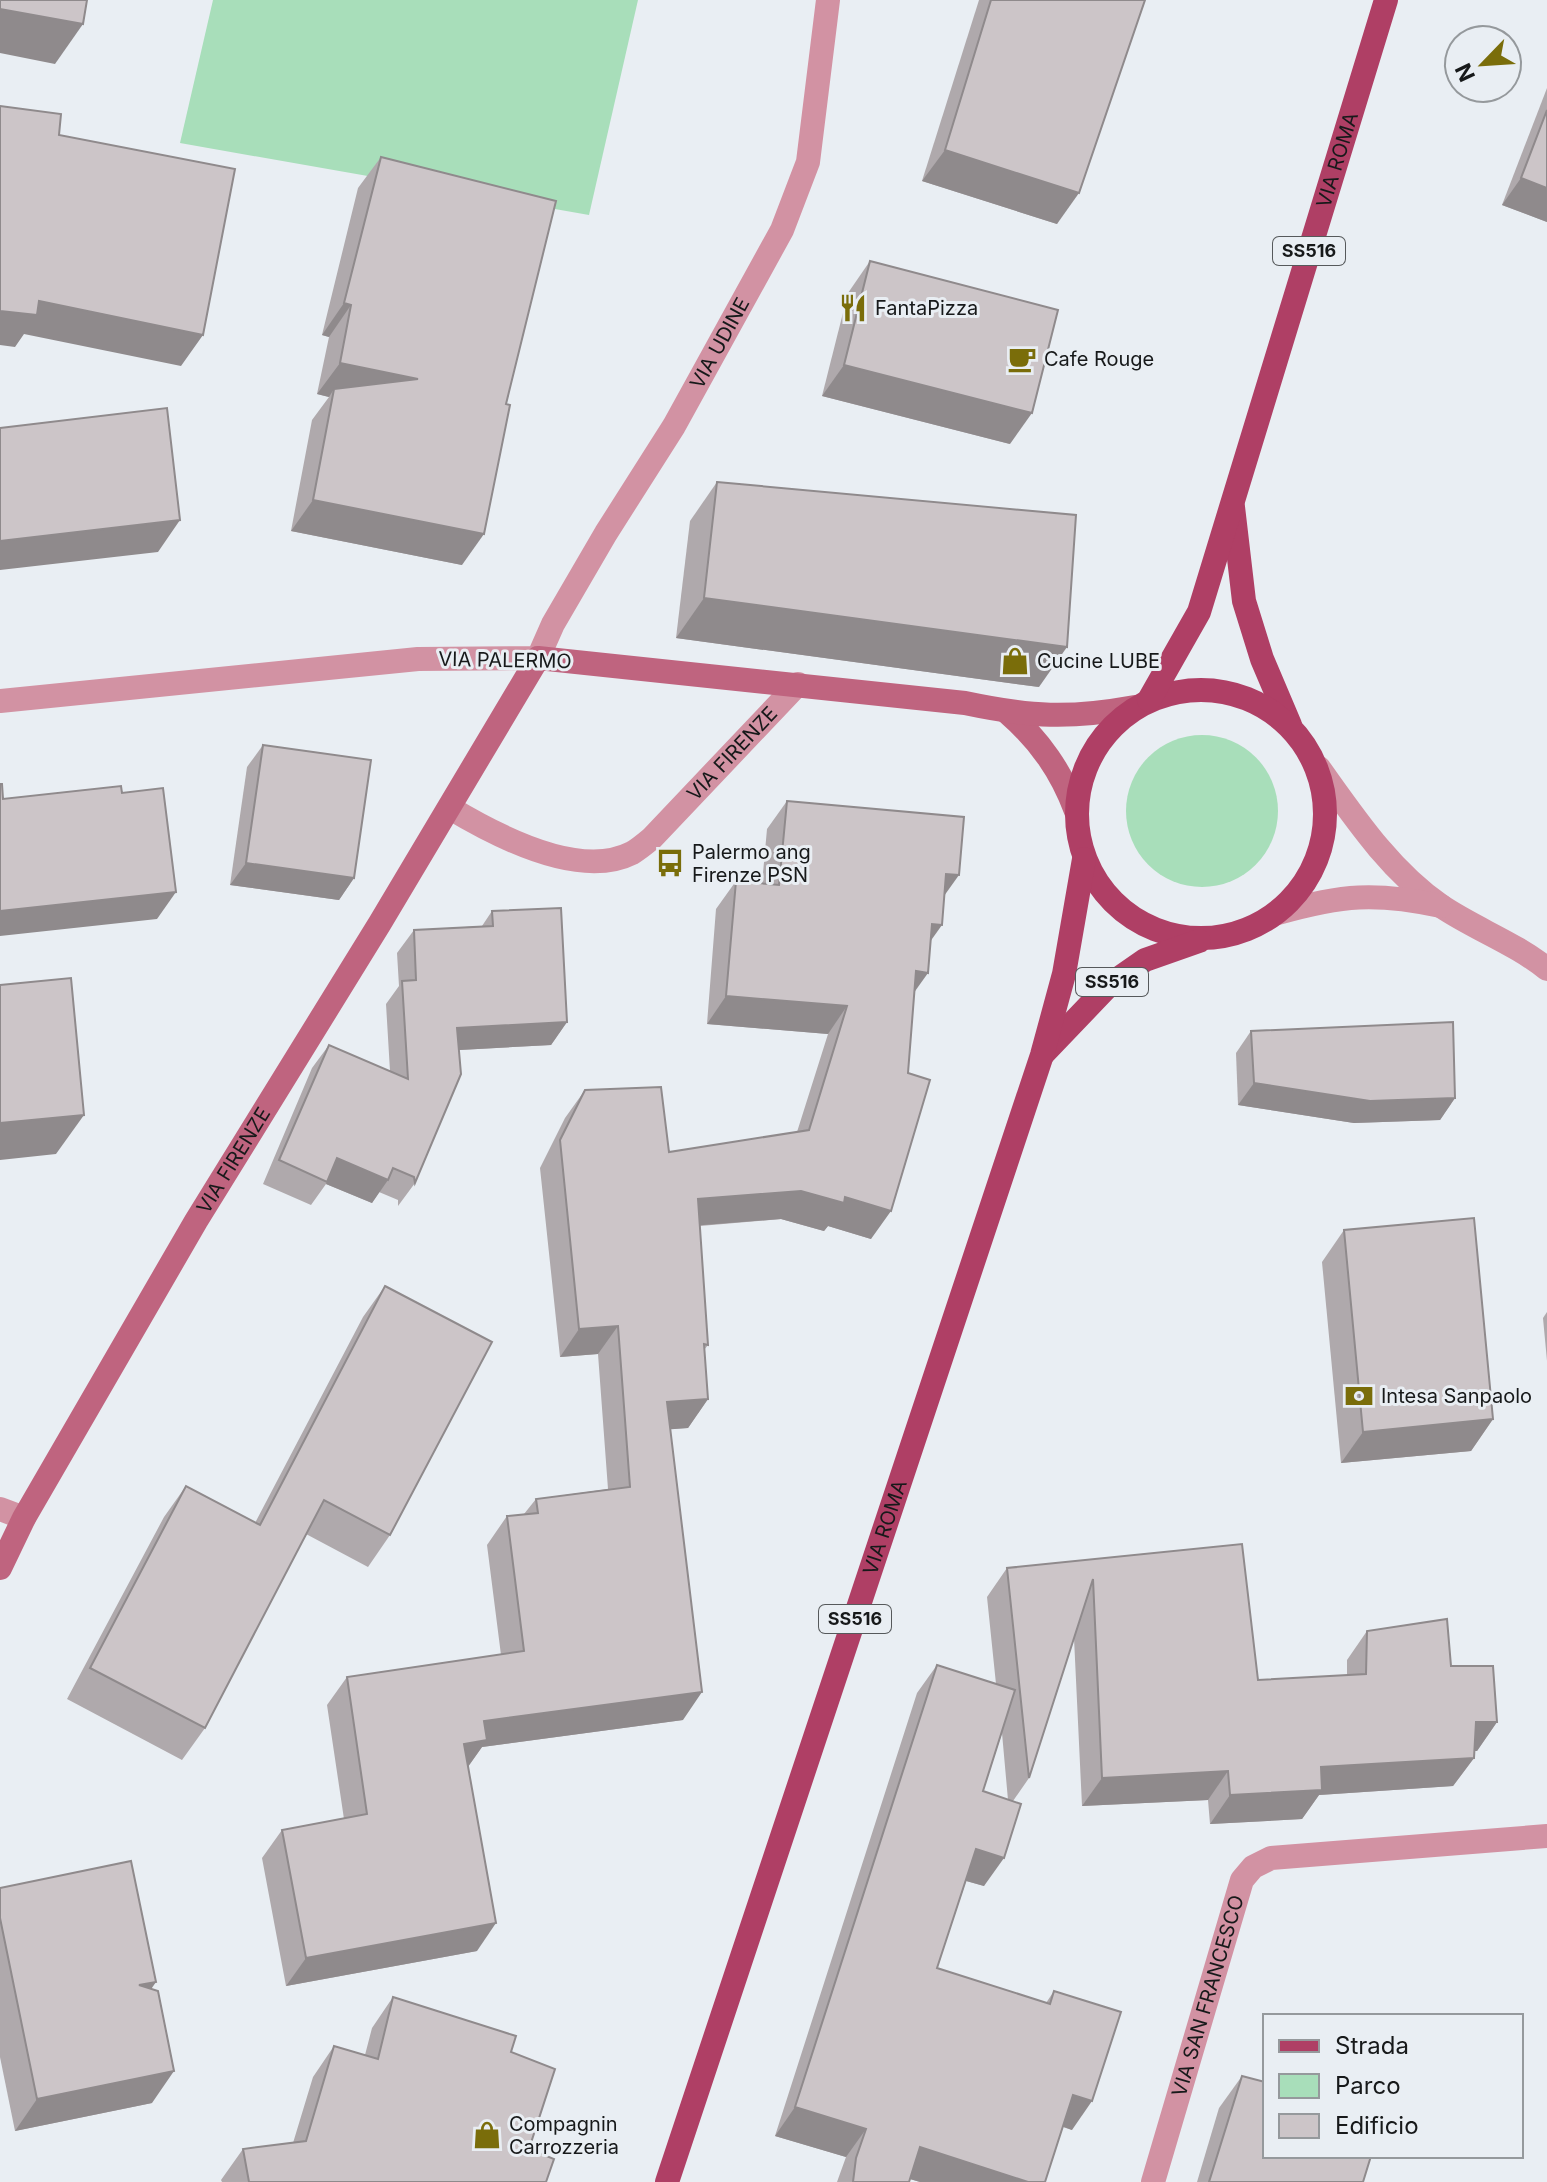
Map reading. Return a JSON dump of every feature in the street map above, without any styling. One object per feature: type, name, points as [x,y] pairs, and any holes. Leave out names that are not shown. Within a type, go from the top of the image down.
[{"type":"main road","name":"VIA ROMA","points":[[1142,704],[1199,612],[1386,0]]},
{"type":"main road","name":"VIA ROMA","points":[[1232,501],[1244,601],[1262,659],[1291,728]]},
{"type":"main road","name":"SS516","points":[[1185,690],[1224,691],[1261,705],[1291,728],[1309,746],[1319,768],[1325,828],[1318,860],[1301,890],[1278,913],[1243,932],[1204,940],[1166,935],[1131,918],[1104,892],[1084,859],[1076,811],[1083,772],[1102,738],[1142,704],[1185,690]]},
{"type":"main road","name":"VIA ROMA","points":[[667,2182],[1042,1055],[1064,974],[1084,859]]},
{"type":"main road","name":"VIA ROMA","points":[[1042,1055],[1109,985],[1145,960],[1204,940]]},
{"type":"street","name":"VIA UDINE","points":[[538,658],[553,624],[674,426],[782,230],[808,162],[828,0]]},
{"type":"street","name":"VIA PALERMO","points":[[0,701],[418,659],[538,658],[798,684],[1058,717],[1142,704]]},
{"type":"street","name":"VIA FIRENZE","points":[[0,1568],[24,1518],[196,1221],[450,808],[538,658]]},
{"type":"street","name":"VIA FIRENZE","points":[[450,808],[527,847],[561,856],[601,861],[631,853],[652,838],[798,684]]},
{"type":"street","points":[[1008,713],[1052,760],[1076,811]]},
{"type":"street","points":[[1319,768],[1360,825],[1396,866],[1442,906],[1547,969]]},
{"type":"street","points":[[1278,913],[1324,900],[1371,895],[1442,906]]},
{"type":"street","points":[[0,1509],[24,1518]]},
{"type":"street","name":"VIA SAN FRANCESCO","points":[[1153,2182],[1242,1880],[1253,1867],[1271,1858],[1547,1836]]},
{"type":"green space","points":[[213,0],[638,0],[589,215],[180,143]]},
{"type":"green space","points":[[1202,735],[1231,741],[1256,757],[1272,782],[1278,811],[1272,840],[1256,865],[1231,881],[1202,887],[1173,881],[1148,865],[1132,840],[1126,811],[1132,782],[1148,757],[1173,741]]},
{"type":"building","points":[[0,0],[87,0],[83,24],[0,9]]},
{"type":"building","points":[[991,0],[1145,0],[1079,193],[945,150]]},
{"type":"building","points":[[0,106],[61,114],[59,135],[235,169],[203,335],[39,301],[37,315],[0,311]]},
{"type":"building","points":[[1547,110],[1547,188],[1521,178]]},
{"type":"building","points":[[381,157],[556,201],[506,404],[510,405],[484,534],[313,500],[334,389],[418,379],[340,363],[351,305],[344,303]]},
{"type":"building","points":[[870,261],[1058,310],[1032,413],[844,365]]},
{"type":"building","points":[[167,408],[180,520],[0,541],[0,428]]},
{"type":"building","points":[[717,482],[1076,515],[1067,647],[704,598]]},
{"type":"building","points":[[263,745],[371,760],[354,878],[246,863]]},
{"type":"building","points":[[0,784],[3,799],[121,786],[122,793],[163,788],[176,892],[0,911]]},
{"type":"building","points":[[787,801],[964,817],[959,875],[946,874],[942,925],[932,924],[928,973],[916,971],[908,1073],[930,1080],[891,1211],[845,1197],[844,1203],[801,1191],[698,1199],[708,1345],[704,1344],[708,1399],[667,1402],[702,1692],[484,1721],[487,1740],[464,1744],[496,1923],[306,1958],[282,1830],[367,1814],[347,1677],[524,1651],[507,1516],[538,1513],[536,1499],[630,1487],[618,1326],[579,1329],[560,1140],[585,1090],[661,1087],[669,1152],[809,1130],[847,1006],[726,996],[736,881],[779,885]]},
{"type":"building","points":[[561,908],[567,1022],[457,1028],[461,1074],[415,1183],[414,1177],[393,1168],[388,1180],[337,1158],[327,1182],[279,1160],[329,1045],[408,1079],[402,981],[416,980],[414,930],[493,926],[492,911]]},
{"type":"building","points":[[71,978],[84,1115],[0,1123],[0,985]]},
{"type":"building","points":[[1453,1022],[1455,1098],[1370,1101],[1254,1083],[1251,1031]]},
{"type":"building","points":[[1474,1218],[1493,1419],[1363,1432],[1344,1230]]},
{"type":"building","points":[[385,1286],[492,1342],[390,1535],[324,1500],[205,1728],[90,1668],[186,1486],[260,1525]]},
{"type":"building","points":[[1242,1544],[1258,1680],[1366,1674],[1367,1631],[1447,1619],[1451,1666],[1493,1666],[1497,1722],[1476,1722],[1474,1758],[1321,1767],[1322,1790],[1230,1795],[1228,1771],[1102,1778],[1093,1579],[1029,1778],[1007,1568]]},
{"type":"building","points":[[937,1665],[1015,1690],[983,1791],[1021,1804],[1004,1858],[976,1849],[937,1968],[1050,2004],[1054,1991],[1121,2012],[1092,2101],[1073,2095],[1045,2182],[1028,2182],[920,2147],[909,2182],[853,2182],[856,2158],[866,2129],[795,2107]]},
{"type":"building","points":[[131,1861],[156,1982],[139,1985],[158,1991],[174,2071],[37,2099],[0,1918],[0,1888]]},
{"type":"building","points":[[393,1997],[516,2036],[511,2052],[555,2069],[529,2149],[554,2159],[546,2182],[249,2182],[243,2149],[306,2141],[334,2046],[378,2059]]},
{"type":"building","points":[[1242,2076],[1263,2081],[1263,2158],[1370,2158],[1363,2182],[1209,2182]]},
{"type":"place","name":"FantaPizza","points":[[853,308]]},
{"type":"place","name":"Cafe Rouge","points":[[1022,359]]},
{"type":"place","name":"Cucine LUBE","points":[[1015,661]]},
{"type":"place","name":"Palermo ang Firenze PSN","points":[[670,863]]},
{"type":"place","name":"Intesa Sanpaolo","points":[[1359,1396]]},
{"type":"place","name":"Compagnin Carrozzeria","points":[[487,2135]]}]
